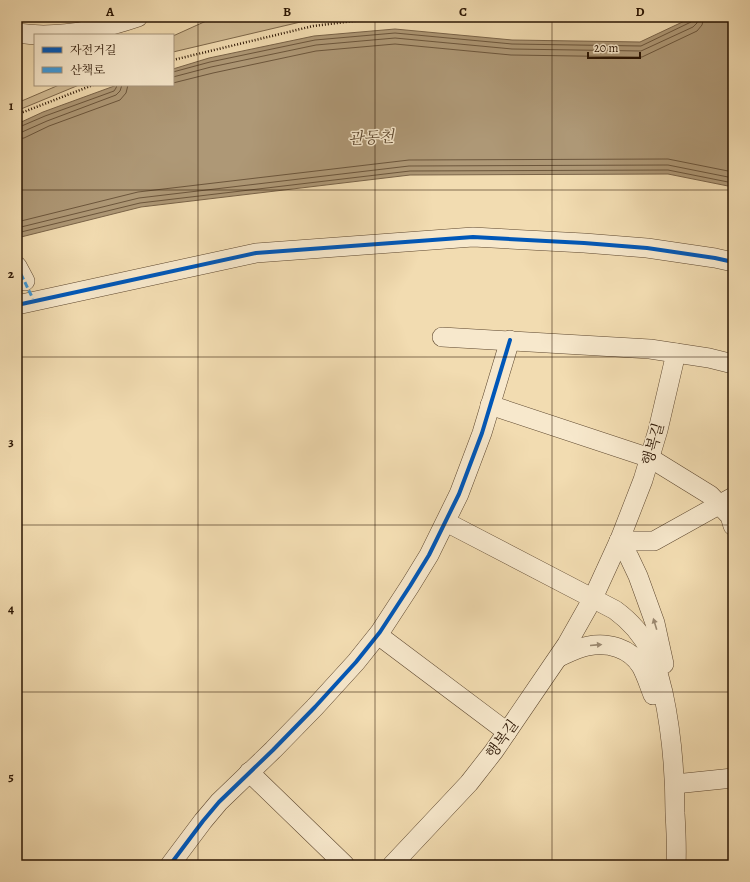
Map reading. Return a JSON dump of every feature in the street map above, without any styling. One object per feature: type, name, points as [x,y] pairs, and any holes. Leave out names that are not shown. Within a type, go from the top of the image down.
[{"type":"street","points":[[47,34],[77,32],[109,26],[138,17]]},
{"type":"street","points":[[17,33],[34,35]]},
{"type":"street","points":[[17,305],[256,252],[473,237],[647,248],[733,262]]},
{"type":"street","points":[[442,337],[650,348],[709,358],[733,364]]},
{"type":"street","points":[[170,865],[215,807],[315,707],[356,662],[378,635],[429,555],[446,522],[482,433],[510,340]]},
{"type":"street","name":"행복길","points":[[392,865],[469,783],[507,732],[559,657],[593,598],[619,541],[643,480],[658,430],[676,353]]},
{"type":"street","points":[[490,405],[650,458],[710,495],[726,501]]},
{"type":"street","points":[[726,501],[733,526]]},
{"type":"street","points":[[619,541],[654,541],[726,501]]},
{"type":"street","points":[[446,522],[593,598],[615,610],[630,622],[641,636],[658,670],[672,743]]},
{"type":"street","points":[[619,541],[630,557],[654,623],[664,658],[675,784],[676,865]]},
{"type":"street","points":[[378,635],[507,732]]},
{"type":"street","points":[[559,657],[587,646],[598,645],[614,647],[628,652],[636,658],[646,675],[672,743]]},
{"type":"street","points":[[249,772],[345,865]]},
{"type":"street","points":[[675,784],[733,778]]},
{"type":"path","points":[[174,60],[313,26],[370,19],[407,17]]},
{"type":"path","points":[[588,17],[609,17]]},
{"type":"path","points":[[17,114],[90,86]]},
{"type":"shaded area","points":[[215,17],[356,17],[309,20],[174,52],[174,36]]},
{"type":"shaded area","points":[[57,86],[77,86],[21,109],[17,106],[17,103]]},
{"type":"water","name":"관동천","points":[[693,17],[733,17],[733,187],[668,174],[410,175],[141,207],[17,238],[17,124],[43,112],[114,86],[174,86],[174,69],[209,58],[314,36],[395,29],[512,40],[640,42]]},
{"type":"marked path","points":[[17,266],[34,301]]},
{"type":"cycle path","points":[[17,305],[256,253],[473,237],[647,248],[733,262]]},
{"type":"cycle path","points":[[170,865],[219,802],[273,750],[356,662],[380,632],[410,586],[429,555],[459,494],[482,433],[510,340]]}]
